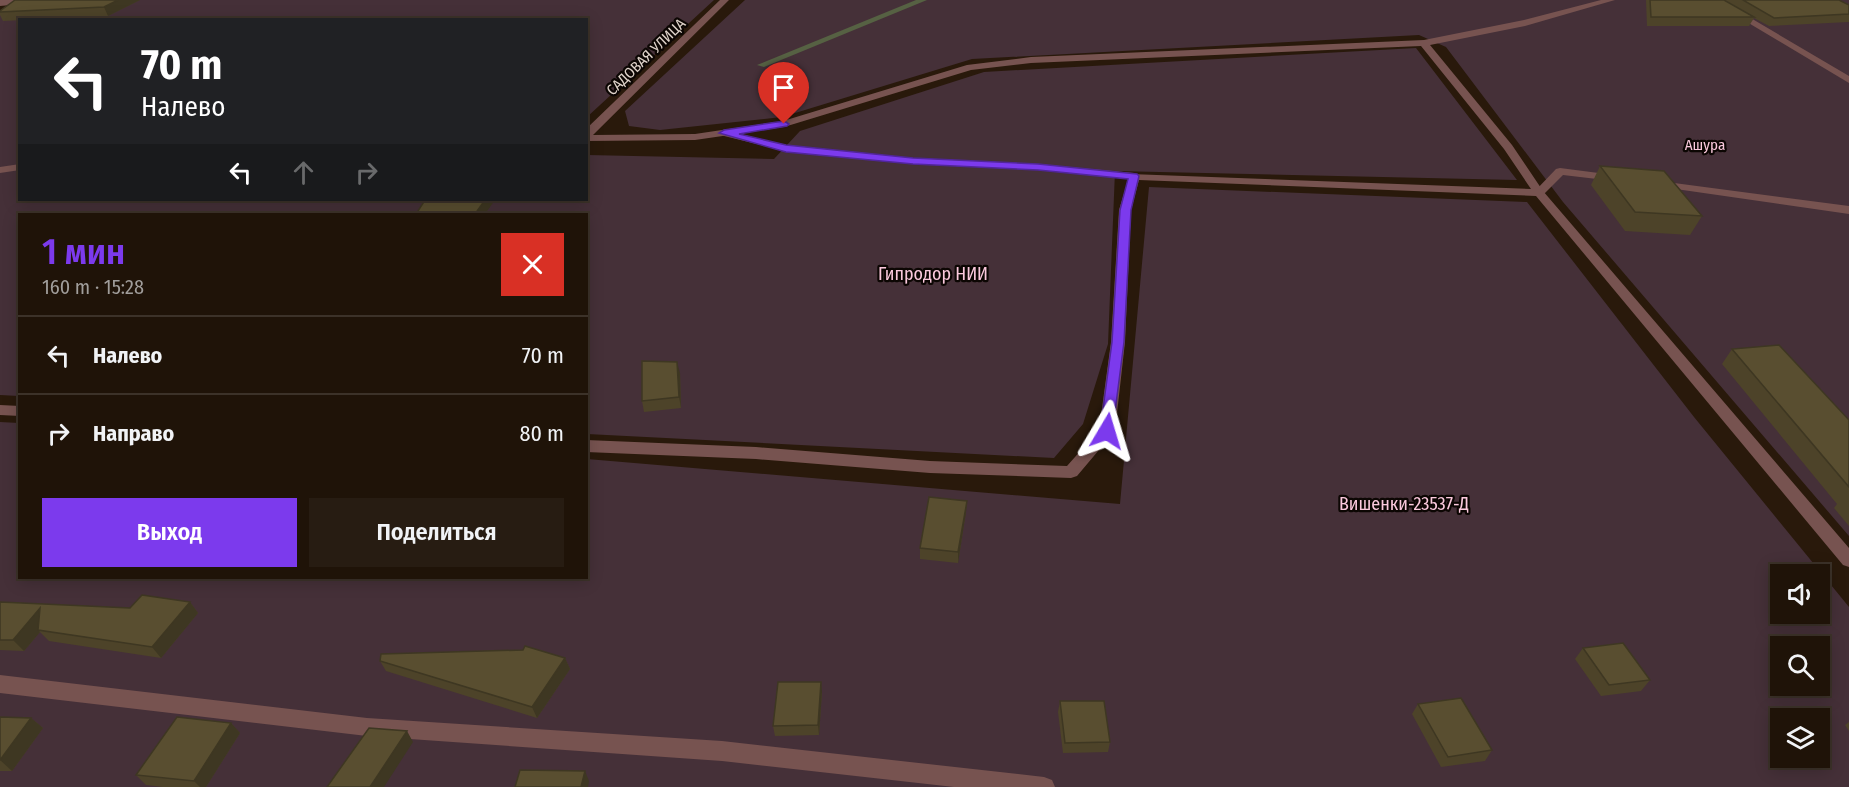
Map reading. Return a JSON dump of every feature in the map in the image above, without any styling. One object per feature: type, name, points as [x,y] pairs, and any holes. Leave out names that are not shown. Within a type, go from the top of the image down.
[{"type":"street","points":[[0,3],[32,0]]},
{"type":"street","name":"САДОВАЯ УЛИЦА","points":[[588,134],[725,0]]},
{"type":"street","points":[[588,136],[695,137],[784,124],[980,66],[1031,60],[1424,43],[1525,23],[1611,0]]},
{"type":"street","points":[[1714,0],[1849,80]]},
{"type":"street","points":[[1424,43],[1508,147],[1539,192],[1849,560]]},
{"type":"street","points":[[724,133],[786,148],[913,161],[1038,167],[1134,176],[1539,192],[1560,171],[1849,210]]},
{"type":"street","points":[[0,170],[18,167]]},
{"type":"street","points":[[588,446],[756,453],[930,467],[1071,472],[1107,431],[1118,342],[1125,210],[1134,176]]},
{"type":"street","points":[[0,410],[18,411]]},
{"type":"street","points":[[0,684],[367,727],[722,751],[1044,787]]},
{"type":"green space","name":"Гипродор НИИ","points":[[103,0],[714,0],[588,116],[588,18],[18,18],[18,201],[588,201],[588,155],[774,159],[800,131],[984,72],[1416,48],[1517,180],[1115,171],[1108,344],[1083,424],[1054,458],[588,434],[588,213],[18,213],[18,396],[0,395],[0,10]]},
{"type":"green space","name":"Ашура","points":[[745,0],[1849,0],[1849,536],[1563,202],[1446,47],[1419,35],[972,59],[782,117],[660,130],[629,126],[625,111]]},
{"type":"green space","name":"Вишенки-23537-Д","points":[[1149,187],[1527,202],[1694,417],[1814,564],[1770,564],[1770,624],[1830,624],[1830,584],[1849,607],[1849,787],[0,787],[0,422],[18,423],[18,579],[588,579],[588,459],[1120,504]]},
{"type":"building","points":[[15,0],[118,0],[104,7],[0,12]]},
{"type":"building","points":[[1650,0],[1724,0],[1754,17],[1651,17]]},
{"type":"building","points":[[1743,0],[1839,0],[1849,5],[1849,14],[1774,18]]},
{"type":"building","points":[[1600,166],[1664,171],[1702,216],[1635,212]]},
{"type":"building","points":[[424,201],[484,201],[476,213],[417,213]]},
{"type":"building","points":[[1779,345],[1849,420],[1849,487],[1732,349]]},
{"type":"building","points":[[642,361],[677,362],[679,397],[642,401]]},
{"type":"building","points":[[929,497],[967,501],[958,552],[920,548]]},
{"type":"building","points":[[142,595],[190,602],[152,647],[38,630],[40,608],[13,640],[0,640],[0,602],[130,608]]},
{"type":"building","points":[[1623,643],[1650,680],[1609,685],[1583,648]]},
{"type":"building","points":[[525,646],[565,658],[532,707],[380,661],[381,654],[523,650]]},
{"type":"building","points":[[778,682],[821,682],[818,725],[773,726]]},
{"type":"building","points":[[1461,698],[1492,750],[1448,757],[1418,704]]},
{"type":"building","points":[[1060,701],[1104,701],[1110,742],[1065,743]]},
{"type":"building","points":[[0,717],[31,718],[0,760]]},
{"type":"building","points":[[177,717],[231,723],[194,781],[136,775]]},
{"type":"building","points":[[369,728],[407,731],[370,787],[327,787]]},
{"type":"building","points":[[520,770],[585,771],[581,787],[515,787]]},
{"type":"waterway","points":[[761,65],[923,0]]},
{"type":"route","points":[[784,124],[724,133],[786,148],[913,161],[1038,167],[1134,176],[1125,210],[1118,342],[1107,431]]}]
